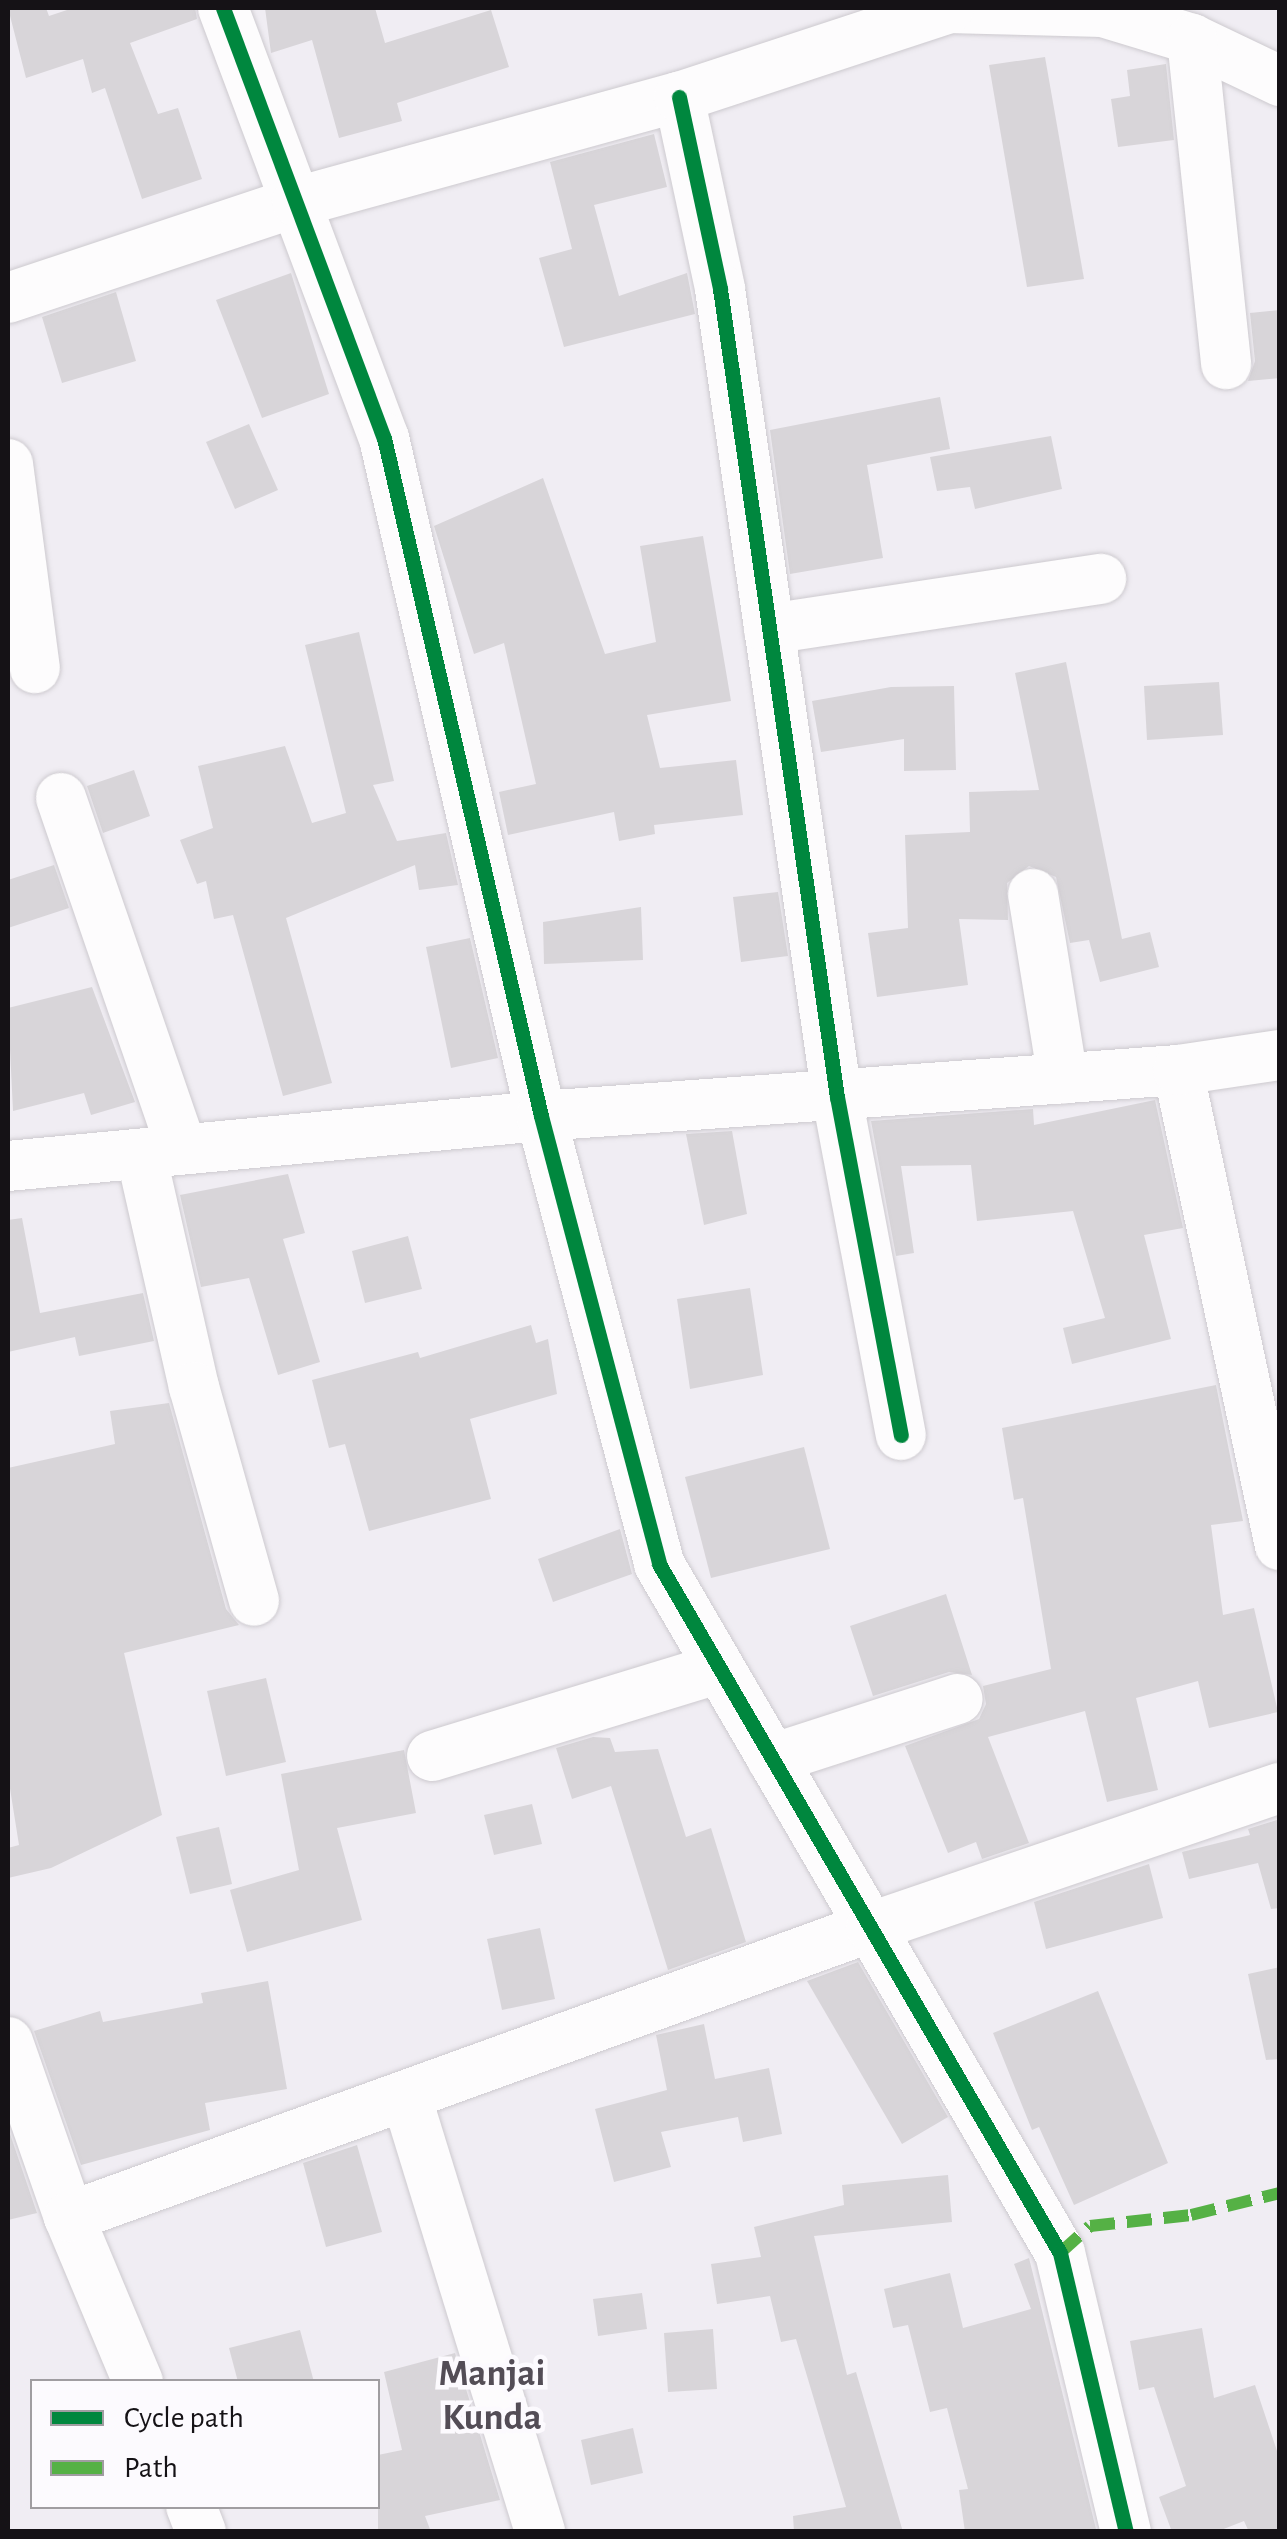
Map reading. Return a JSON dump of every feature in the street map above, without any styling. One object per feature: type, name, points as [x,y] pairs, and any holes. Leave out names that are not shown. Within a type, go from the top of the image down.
[{"type":"street","points":[[223,8],[384,438],[541,1116],[659,1564],[1060,2253],[1126,2532]]},
{"type":"street","points":[[8,298],[296,202],[679,97],[883,18],[949,8],[1102,12],[1192,39],[1280,81]]},
{"type":"street","points":[[1192,39],[1226,364]]},
{"type":"street","points":[[679,97],[720,289],[837,1097],[901,1435]]},
{"type":"street","points":[[8,464],[35,668]]},
{"type":"street","points":[[769,629],[1101,579]]},
{"type":"street","points":[[61,798],[161,1152],[194,1386],[254,1601]]},
{"type":"street","points":[[1033,894],[1062,1079]]},
{"type":"street","points":[[8,1166],[541,1116],[1178,1070],[1280,1055]]},
{"type":"street","points":[[1178,1070],[1280,1546]]},
{"type":"street","points":[[432,1756],[719,1668]]},
{"type":"street","points":[[772,1758],[958,1699]]},
{"type":"street","points":[[69,2218],[406,2099],[871,1927],[1280,1788]]},
{"type":"street","points":[[8,2042],[69,2218],[137,2379]]},
{"type":"street","points":[[406,2099],[540,2532]]},
{"type":"building","points":[[8,8],[46,8],[49,16],[73,8],[195,8],[197,19],[130,43],[158,114],[178,108],[202,179],[142,199],[105,88],[92,93],[83,59],[26,78]]},
{"type":"building","points":[[265,8],[375,8],[385,43],[491,10],[509,67],[397,103],[402,121],[339,138],[312,40],[271,53]]},
{"type":"building","points":[[1045,57],[1084,279],[1027,287],[989,65]]},
{"type":"building","points":[[1166,64],[1174,140],[1118,147],[1111,99],[1130,96],[1127,70]]},
{"type":"building","points":[[654,134],[667,187],[594,205],[619,296],[687,273],[695,314],[564,347],[539,258],[572,249],[550,162]]},
{"type":"building","points":[[291,273],[329,394],[262,418],[216,300]]},
{"type":"building","points":[[116,292],[136,361],[62,383],[42,317]]},
{"type":"building","points":[[1280,310],[1280,378],[1248,381],[1255,361],[1250,313]]},
{"type":"building","points":[[940,397],[950,449],[867,465],[883,558],[790,574],[770,430]]},
{"type":"building","points":[[249,424],[278,490],[235,509],[206,442]]},
{"type":"building","points":[[1051,436],[1062,489],[975,509],[970,487],[937,491],[930,457]]},
{"type":"building","points":[[543,478],[605,654],[656,642],[640,546],[703,536],[731,701],[647,715],[660,768],[736,760],[743,815],[654,825],[655,834],[619,841],[614,812],[508,835],[499,792],[536,784],[504,643],[474,654],[434,526]]},
{"type":"building","points":[[359,632],[394,781],[373,785],[397,841],[446,833],[458,885],[419,890],[415,865],[286,918],[332,1083],[283,1096],[233,915],[214,919],[206,881],[197,884],[180,840],[213,828],[198,766],[285,746],[312,823],[346,813],[305,645]]},
{"type":"building","points":[[1066,662],[1122,939],[1150,932],[1159,967],[1100,982],[1089,940],[1070,943],[1056,877],[1029,866],[1007,883],[1008,920],[959,919],[968,985],[877,997],[868,933],[908,928],[905,835],[970,832],[969,792],[1039,790],[1015,673]]},
{"type":"building","points":[[1219,682],[1223,735],[1147,740],[1144,686]]},
{"type":"building","points":[[954,686],[956,770],[904,771],[904,739],[821,752],[812,701],[891,687]]},
{"type":"building","points":[[134,770],[150,816],[103,833],[87,786]]},
{"type":"building","points":[[54,865],[69,908],[8,928],[8,880]]},
{"type":"building","points":[[778,892],[788,956],[741,962],[733,897]]},
{"type":"building","points":[[641,907],[643,960],[544,964],[543,922]]},
{"type":"building","points":[[470,938],[498,1058],[451,1068],[426,947]]},
{"type":"building","points":[[92,987],[135,1102],[91,1115],[84,1093],[13,1111],[8,1008]]},
{"type":"building","points":[[1155,1100],[1183,1228],[1144,1235],[1171,1339],[1072,1364],[1063,1328],[1105,1318],[1073,1211],[977,1221],[971,1165],[901,1166],[914,1253],[896,1256],[871,1121],[1033,1109],[1034,1125]]},
{"type":"building","points":[[732,1131],[747,1214],[704,1225],[686,1134]]},
{"type":"building","points":[[288,1174],[305,1233],[283,1239],[320,1362],[278,1375],[249,1278],[201,1287],[180,1195]]},
{"type":"building","points":[[22,1218],[40,1313],[143,1293],[154,1341],[79,1356],[75,1337],[8,1352],[8,1220]]},
{"type":"building","points":[[408,1236],[422,1289],[365,1303],[352,1251]]},
{"type":"building","points":[[750,1288],[763,1375],[690,1389],[677,1299]]},
{"type":"building","points":[[531,1325],[536,1343],[548,1339],[557,1394],[470,1419],[491,1499],[369,1531],[345,1444],[329,1448],[312,1380],[418,1352],[420,1358]]},
{"type":"building","points":[[1216,1385],[1243,1521],[1211,1525],[1223,1615],[1254,1608],[1278,1712],[1209,1728],[1198,1681],[1136,1698],[1158,1790],[1107,1802],[1085,1711],[988,1737],[1029,1843],[982,1859],[976,1842],[948,1853],[905,1746],[979,1719],[986,1704],[983,1686],[1051,1669],[1023,1498],[1014,1500],[1002,1428]]},
{"type":"building","points":[[169,1403],[226,1609],[239,1625],[124,1653],[162,1815],[51,1868],[8,1878],[8,1848],[19,1845],[8,1776],[8,1468],[115,1444],[110,1411]]},
{"type":"building","points":[[804,1447],[830,1549],[711,1578],[685,1477]]},
{"type":"building","points":[[620,1529],[632,1574],[553,1602],[538,1559]]},
{"type":"building","points":[[946,1594],[972,1675],[949,1672],[873,1696],[850,1626]]},
{"type":"building","points":[[266,1678],[286,1762],[226,1776],[207,1691]]},
{"type":"building","points":[[593,1737],[610,1738],[615,1752],[658,1749],[686,1837],[711,1828],[746,1942],[668,1970],[611,1786],[572,1799],[556,1748]]},
{"type":"building","points":[[404,1750],[416,1813],[337,1828],[362,1920],[247,1952],[230,1890],[299,1870],[281,1774]]},
{"type":"building","points":[[532,1804],[542,1844],[494,1855],[484,1815]]},
{"type":"building","points":[[1280,1819],[1280,1908],[1271,1909],[1258,1863],[1189,1879],[1182,1852],[1250,1835],[1248,1829]]},
{"type":"building","points":[[219,1827],[232,1884],[190,1894],[176,1837]]},
{"type":"building","points":[[1149,1864],[1163,1918],[1046,1949],[1034,1902]]},
{"type":"building","points":[[540,1928],[555,1999],[502,2010],[487,1939]]},
{"type":"building","points":[[858,1962],[948,2117],[902,2144],[807,1981]]},
{"type":"building","points":[[1280,1967],[1280,2059],[1266,2060],[1248,1974]]},
{"type":"building","points":[[268,1981],[287,2089],[205,2103],[210,2130],[81,2165],[34,2031],[100,2011],[103,2022],[203,2003],[201,1993]]},
{"type":"building","points":[[1098,1991],[1168,2163],[1074,2205],[1039,2127],[1032,2130],[993,2033]]},
{"type":"building","points":[[704,2024],[715,2079],[769,2068],[782,2134],[743,2142],[738,2117],[661,2132],[671,2167],[614,2182],[595,2109],[667,2090],[656,2035]]},
{"type":"building","points":[[8,2128],[37,2213],[8,2220]]},
{"type":"building","points":[[357,2145],[382,2232],[326,2247],[303,2163]]},
{"type":"building","points":[[948,2175],[952,2222],[814,2236],[847,2375],[856,2372],[903,2532],[794,2532],[793,2516],[846,2507],[796,2339],[781,2342],[770,2296],[717,2304],[711,2264],[761,2257],[754,2227],[844,2205],[842,2185]]},
{"type":"building","points":[[1029,2258],[1096,2529],[965,2532],[959,2490],[968,2489],[947,2408],[930,2412],[908,2325],[893,2328],[884,2289],[950,2273],[963,2328],[1031,2309],[1014,2264]]},
{"type":"building","points":[[642,2293],[647,2329],[598,2336],[593,2299]]},
{"type":"building","points":[[1202,2328],[1214,2398],[1255,2385],[1280,2460],[1280,2532],[1249,2532],[1244,2521],[1216,2532],[1172,2532],[1159,2497],[1186,2486],[1154,2387],[1139,2390],[1130,2341]]},
{"type":"building","points":[[713,2329],[717,2389],[668,2392],[664,2333]]},
{"type":"building","points":[[300,2330],[313,2379],[237,2379],[229,2348]]},
{"type":"building","points":[[455,2353],[500,2500],[425,2516],[431,2532],[378,2532],[380,2455],[402,2450],[384,2372]]},
{"type":"building","points":[[633,2428],[643,2473],[591,2485],[581,2440]]},
{"type":"marked path","points":[[1060,2253],[1090,2226],[1191,2215],[1280,2193]]},
{"type":"cycle path","points":[[223,8],[384,438],[541,1116],[659,1564],[1060,2253],[1126,2532]]},
{"type":"cycle path","points":[[679,97],[720,289],[837,1097],[901,1435]]},
{"type":"district","name":"Manjai Kunda","points":[[492,2397]]}]
